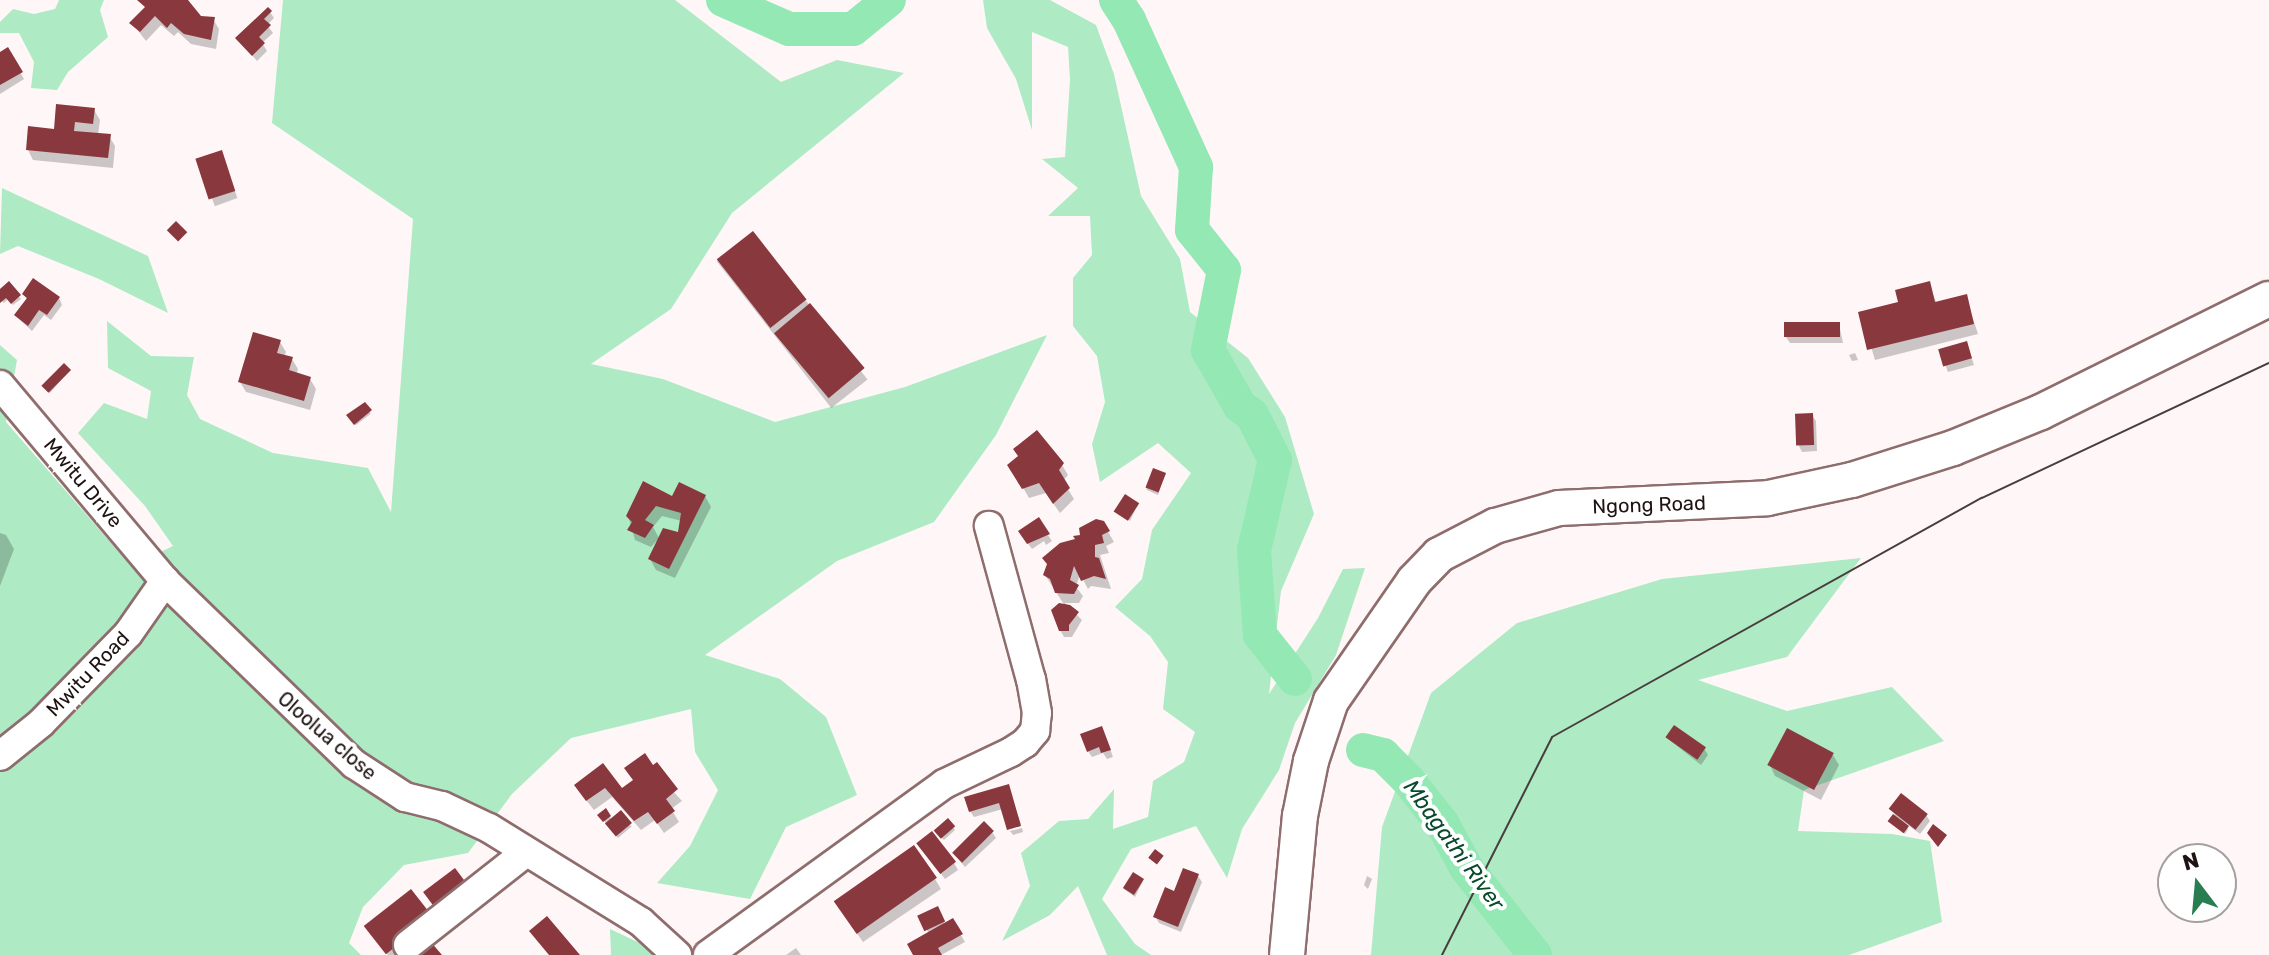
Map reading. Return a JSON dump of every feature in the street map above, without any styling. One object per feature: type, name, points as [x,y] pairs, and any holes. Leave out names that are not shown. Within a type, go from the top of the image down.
[{"type":"main road","name":"Ngong Road","points":[[1287,955],[1300,816],[1311,761],[1331,701],[1414,581],[1439,555],[1466,538],[1495,526],[1559,508],[1768,498],[1852,480],[1953,448],[2041,412],[2269,299]]},
{"type":"street","name":"Mwitu Drive","points":[[0,385],[165,581]]},
{"type":"street","points":[[708,955],[944,784],[1011,752],[1025,743],[1035,731],[1037,713],[1031,680],[989,526]]},
{"type":"street","name":"Mwitu Road","points":[[0,756],[41,723],[128,634],[165,581]]},
{"type":"street","name":"Oloolua close","points":[[165,581],[354,764],[405,797],[468,815],[641,922],[671,953]]},
{"type":"street","points":[[408,945],[526,852]]},
{"type":"green space","points":[[59,0],[104,0],[100,10],[108,37],[68,72],[57,90],[31,88],[34,62],[19,33],[0,33],[0,22],[13,9],[34,14],[55,9]]},
{"type":"green space","points":[[283,0],[675,0],[781,82],[837,60],[904,73],[732,213],[671,309],[591,364],[663,379],[775,422],[905,387],[1047,335],[996,435],[934,522],[837,561],[705,655],[780,679],[826,717],[857,795],[786,827],[750,899],[657,883],[690,846],[718,790],[695,752],[691,709],[571,738],[512,794],[468,853],[404,865],[363,907],[349,943],[361,955],[0,955],[0,345],[17,360],[6,422],[131,566],[173,546],[145,506],[78,433],[104,403],[147,419],[151,391],[108,368],[107,321],[151,356],[194,357],[187,395],[200,419],[273,453],[368,468],[391,512],[413,219],[272,123]]},
{"type":"green space","points":[[983,0],[1050,0],[1096,25],[1114,74],[1141,196],[1180,259],[1190,312],[1248,358],[1285,417],[1314,514],[1281,591],[1269,694],[1318,618],[1343,569],[1365,568],[1336,655],[1295,723],[1279,770],[1242,829],[1227,878],[1196,826],[1131,849],[1102,899],[1135,944],[1151,955],[1107,955],[1078,886],[1050,915],[1002,941],[1030,886],[1021,853],[1059,821],[1088,819],[1114,789],[1113,829],[1148,817],[1153,781],[1184,762],[1195,732],[1163,709],[1168,662],[1150,636],[1115,607],[1142,579],[1152,530],[1191,473],[1158,443],[1100,482],[1092,444],[1105,402],[1097,356],[1073,326],[1073,278],[1092,255],[1090,216],[1048,216],[1078,188],[1042,159],[1065,157],[1070,80],[1068,47],[1032,32],[1032,130],[1016,79],[987,28]]},
{"type":"green space","points":[[2,188],[148,256],[168,313],[99,279],[18,246],[0,254]]},
{"type":"green space","points":[[1861,558],[1787,657],[1698,680],[1787,711],[1892,687],[1944,741],[1804,790],[1798,831],[1892,834],[1930,841],[1942,922],[1849,955],[1371,955],[1382,827],[1431,693],[1517,623],[1662,579]]},
{"type":"green space","points":[[610,929],[644,945],[653,955],[611,955]]},
{"type":"building","points":[[137,0],[188,0],[201,16],[215,17],[211,40],[184,34],[171,23],[167,28],[155,16],[140,32],[129,23],[145,7]]},
{"type":"building","points":[[268,7],[272,11],[264,19],[271,25],[259,37],[265,43],[252,56],[235,38]]},
{"type":"building","points":[[8,47],[23,72],[0,85],[0,52]]},
{"type":"building","points":[[56,104],[95,108],[93,124],[75,122],[74,131],[111,134],[108,158],[26,150],[28,126],[54,129]]},
{"type":"building","points":[[222,150],[235,191],[209,200],[195,159]]},
{"type":"building","points":[[176,221],[187,232],[178,242],[167,230]]},
{"type":"building","points":[[753,231],[807,300],[770,328],[717,259]]},
{"type":"building","points":[[33,278],[60,297],[47,315],[39,310],[28,326],[14,315],[27,298],[22,294]]},
{"type":"building","points":[[9,281],[21,295],[11,304],[6,298],[0,303],[0,289]]},
{"type":"building","points":[[1930,281],[1935,302],[1967,294],[1974,324],[1867,350],[1858,312],[1898,302],[1895,290]]},
{"type":"building","points":[[810,303],[865,368],[829,398],[774,333]]},
{"type":"building","points":[[1784,322],[1840,322],[1840,337],[1784,337]]},
{"type":"building","points":[[253,332],[281,340],[277,353],[293,357],[289,370],[311,377],[304,401],[238,382]]},
{"type":"building","points":[[1967,341],[1972,358],[1943,367],[1938,349]]},
{"type":"building","points":[[64,363],[71,370],[48,393],[41,386]]},
{"type":"building","points":[[365,402],[372,410],[354,425],[346,415]]},
{"type":"building","points":[[1813,413],[1814,445],[1796,446],[1795,414]]},
{"type":"building","points":[[1037,430],[1064,463],[1059,470],[1070,488],[1053,504],[1039,483],[1022,489],[1007,465],[1018,456],[1013,449]]},
{"type":"building","points":[[1153,468],[1166,473],[1159,493],[1145,488]]},
{"type":"building","points":[[643,481],[672,496],[679,482],[706,495],[669,569],[648,559],[663,528],[678,532],[681,513],[656,506],[645,520],[654,525],[645,538],[627,530],[632,522],[626,516]]},
{"type":"building","points":[[1125,494],[1139,503],[1128,521],[1114,512]]},
{"type":"building","points":[[1039,517],[1050,534],[1027,544],[1018,531]]},
{"type":"building","points":[[1096,519],[1104,521],[1110,531],[1102,535],[1104,543],[1095,545],[1095,557],[1099,558],[1106,579],[1094,576],[1081,581],[1074,566],[1070,580],[1079,585],[1074,594],[1055,593],[1050,579],[1043,575],[1047,564],[1042,558],[1060,543],[1075,539],[1073,536],[1080,535],[1079,528]]},
{"type":"building","points":[[1059,603],[1070,605],[1079,612],[1069,625],[1069,631],[1059,631],[1051,610]]},
{"type":"building","points":[[1674,725],[1706,747],[1697,760],[1665,737]]},
{"type":"building","points":[[1102,726],[1111,750],[1101,753],[1099,747],[1087,752],[1080,734]]},
{"type":"building","points":[[1787,728],[1834,753],[1814,790],[1767,765]]},
{"type":"building","points":[[645,753],[653,765],[657,762],[678,789],[666,799],[675,811],[657,824],[648,812],[634,821],[605,788],[586,801],[574,785],[603,763],[622,788],[633,780],[624,768]]},
{"type":"building","points":[[1009,784],[1021,826],[1007,830],[999,803],[969,812],[964,797]]},
{"type":"building","points":[[1901,793],[1928,814],[1915,830],[1889,809]]},
{"type":"building","points":[[606,808],[611,816],[603,822],[597,815]]},
{"type":"building","points":[[621,810],[632,823],[616,837],[605,823]]},
{"type":"building","points":[[1893,814],[1909,826],[1904,833],[1888,821]]},
{"type":"building","points":[[948,818],[955,826],[941,839],[934,830]]},
{"type":"building","points":[[984,821],[994,831],[962,863],[952,853]]},
{"type":"building","points":[[1933,824],[1947,835],[1938,847],[1927,833]]},
{"type":"building","points":[[932,831],[956,862],[940,874],[916,843]]},
{"type":"building","points":[[914,845],[937,878],[857,934],[834,901]]},
{"type":"building","points":[[1155,849],[1164,856],[1157,864],[1148,858]]},
{"type":"building","points":[[455,868],[467,884],[435,908],[423,892]]},
{"type":"building","points":[[1183,868],[1199,874],[1178,927],[1153,917],[1165,887],[1174,891]]},
{"type":"building","points":[[1133,872],[1144,879],[1134,895],[1123,888]]},
{"type":"building","points":[[411,889],[433,917],[386,954],[364,926]]},
{"type":"building","points":[[938,906],[945,921],[924,931],[917,916]]},
{"type":"building","points":[[547,916],[580,955],[549,955],[529,931]]},
{"type":"building","points":[[953,918],[963,934],[938,948],[942,955],[913,955],[907,944]]},
{"type":"building","points":[[430,941],[442,955],[412,955]]},
{"type":"waterway","points":[[723,0],[789,29],[853,29],[889,0]]},
{"type":"waterway","points":[[1116,0],[1129,20],[1196,167],[1192,230],[1224,270],[1208,350],[1240,406],[1252,415],[1275,460],[1254,550],[1260,635],[1295,679]]},
{"type":"waterway","name":"Mbagathi River","points":[[1363,750],[1383,755],[1408,780],[1442,823],[1467,869],[1535,955]]},
{"type":"tram line","points":[[1442,955],[1552,737],[1982,498],[2269,363]]}]
